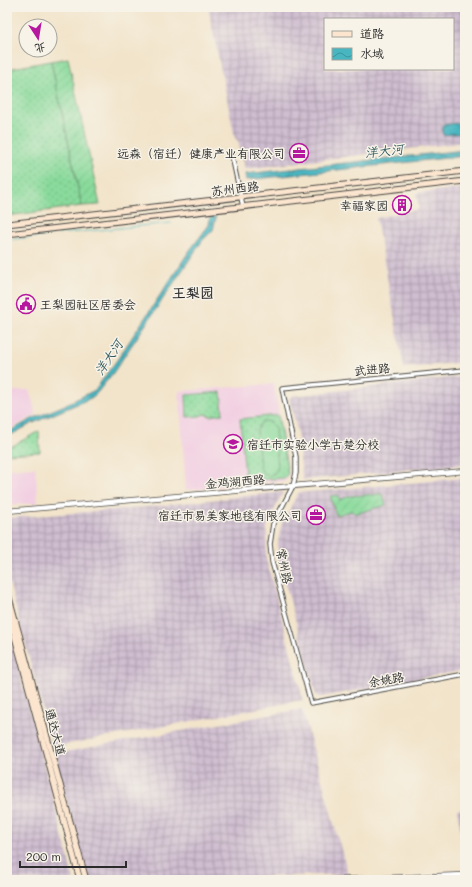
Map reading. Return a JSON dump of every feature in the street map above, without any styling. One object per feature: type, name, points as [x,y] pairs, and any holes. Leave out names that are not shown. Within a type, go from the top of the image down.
[{"type":"main road","name":"苏州西路","points":[[7,224],[465,171]]},
{"type":"main road","name":"苏州西路","points":[[7,234],[465,181]]},
{"type":"main road","name":"通达大道","points":[[7,590],[86,880]]},
{"type":"main road","name":"通达大道","points":[[7,607],[80,880]]},
{"type":"street","points":[[232,156],[242,207]]},
{"type":"street","points":[[365,183],[366,193]]},
{"type":"street","points":[[264,194],[265,204]]},
{"type":"street","points":[[221,200],[222,209]]},
{"type":"street","name":"武进路","points":[[282,388],[465,370]]},
{"type":"street","name":"常州路","points":[[282,388],[296,457],[296,473],[293,486],[273,524],[270,544],[272,562],[310,703]]},
{"type":"street","name":"金鸡湖西路","points":[[7,511],[465,471]]},
{"type":"street","name":"余姚路","points":[[310,703],[465,674]]},
{"type":"street","points":[[328,880],[465,875]]},
{"type":"shaded area","points":[[208,7],[465,7],[465,142],[245,169],[238,141],[235,138]]},
{"type":"shaded area","points":[[465,188],[465,362],[404,368],[376,218],[419,209],[416,193]]},
{"type":"shaded area","points":[[465,376],[465,464],[303,480],[296,425],[289,398],[293,396]]},
{"type":"shaded area","name":"宿迁市实验小学古楚分校","points":[[274,384],[289,474],[286,481],[186,490],[179,391]]},
{"type":"shaded area","points":[[29,390],[36,415],[7,431],[7,392]]},
{"type":"shaded area","points":[[35,467],[38,503],[7,505],[7,469]]},
{"type":"shaded area","points":[[465,478],[465,670],[321,697],[316,695],[278,557],[278,542],[281,526],[298,493]]},
{"type":"shaded area","points":[[283,492],[267,525],[266,558],[303,700],[53,747],[7,575],[7,518],[128,509]]},
{"type":"shaded area","points":[[7,627],[29,708],[74,880],[7,880]]},
{"type":"shaded area","points":[[302,709],[348,874],[147,880],[88,880],[54,754]]},
{"type":"shaded area","points":[[465,808],[465,853],[457,810]]},
{"type":"green space","points":[[68,58],[100,205],[82,206],[51,61]]},
{"type":"green space","points":[[51,61],[82,206],[7,216],[7,69]]},
{"type":"green space","points":[[221,392],[223,414],[210,416],[204,414],[200,416],[187,417],[186,395]]},
{"type":"green space","points":[[278,415],[288,473],[286,478],[257,480],[256,477],[245,477],[240,419]]},
{"type":"green space","points":[[264,421],[270,422],[275,429],[278,467],[275,472],[269,476],[264,474],[260,468],[257,430],[260,424]]},
{"type":"green space","points":[[39,431],[40,452],[7,454],[7,449]]},
{"type":"green space","points":[[382,494],[386,505],[355,514],[352,511],[336,515],[330,496],[338,495],[340,500],[349,496]]},
{"type":"water","points":[[465,122],[465,133],[443,135],[443,125]]},
{"type":"water","points":[[465,150],[465,156],[246,180],[245,174]]},
{"type":"water","points":[[210,217],[216,217],[213,230],[202,241],[113,373],[97,393],[91,398],[31,424],[7,437],[7,433],[32,419],[95,390],[117,360],[190,250],[209,225]]},
{"type":"waterway","points":[[58,234],[171,223]]},
{"type":"waterway","points":[[7,240],[52,235]]},
{"type":"place","name":"远森（宿迁）健康产业有限公司","points":[[299,153]]},
{"type":"place","name":"幸福家园","points":[[402,205]]},
{"type":"place","name":"王梨园社区居委会","points":[[26,304]]},
{"type":"place","name":"宿迁市实验小学古楚分校","points":[[233,444]]},
{"type":"place","name":"宿迁市易美家地毯有限公司","points":[[316,515]]},
{"type":"district","name":"王梨园","points":[[193,292]]},
{"type":"water label","name":"洋大河","points":[[384,150]]},
{"type":"water label","name":"洋大河","points":[[108,357]]}]
